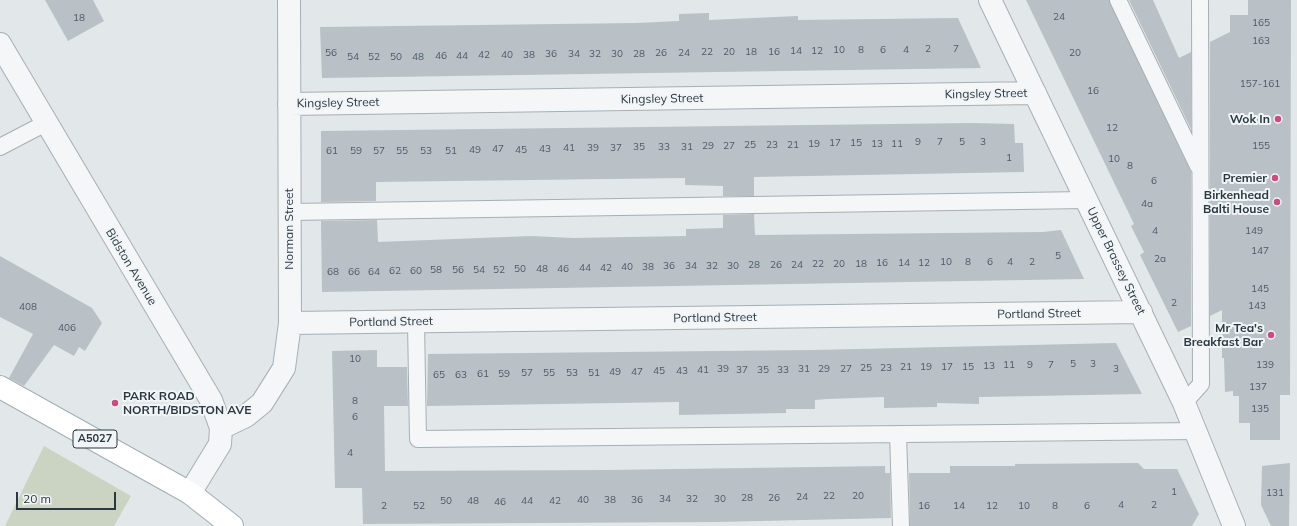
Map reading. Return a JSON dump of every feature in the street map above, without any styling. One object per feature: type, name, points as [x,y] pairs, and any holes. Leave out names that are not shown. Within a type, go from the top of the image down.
[{"type":"main road","name":"A5027","points":[[0,387],[190,493],[232,526]]},
{"type":"street","name":"Norman Street","points":[[221,428],[246,416],[262,403],[284,368],[290,323],[289,0]]},
{"type":"street","name":"Upper Brassey Street","points":[[990,0],[1197,431],[1234,526]]},
{"type":"street","name":"Bidston Avenue","points":[[0,44],[211,400],[221,428],[220,444],[190,493]]},
{"type":"street","name":"Kingsley Street","points":[[289,104],[1035,94]]},
{"type":"street","name":"Portland Street","points":[[290,323],[1141,312]]},
{"type":"lane","points":[[1118,0],[1200,171]]},
{"type":"lane","points":[[1184,403],[1201,384],[1200,0]]},
{"type":"lane","points":[[0,147],[46,123]]},
{"type":"lane","points":[[289,212],[1086,200]]},
{"type":"lane","points":[[416,322],[418,439],[1197,431]]},
{"type":"lane","points":[[898,434],[901,526]]},
{"type":"green space","points":[[44,446],[131,496],[114,526],[5,526]]},
{"type":"building","points":[[45,0],[93,0],[104,21],[68,41]]},
{"type":"building","points":[[1026,0],[1109,0],[1191,172],[1191,326],[1178,332],[1140,255],[1144,252],[1131,226],[1134,224]]},
{"type":"building","points":[[1129,0],[1153,0],[1179,58],[1191,52],[1191,129]]},
{"type":"building","points":[[1248,0],[1291,0],[1290,395],[1280,395],[1280,440],[1250,440],[1250,423],[1239,423],[1239,396],[1233,396],[1233,391],[1225,392],[1224,358],[1222,358],[1222,310],[1210,316],[1210,42],[1230,32],[1230,15],[1248,15]]},
{"type":"building","points":[[709,13],[709,20],[798,16],[798,20],[958,18],[981,68],[322,78],[320,27],[637,23],[679,21],[679,14]]},
{"type":"building","points":[[972,123],[1014,124],[1015,143],[1023,143],[1024,172],[754,177],[754,196],[723,196],[723,186],[685,185],[685,178],[376,182],[376,201],[321,202],[321,131]]},
{"type":"building","points":[[754,214],[755,235],[1043,232],[1061,230],[1084,279],[322,292],[321,221],[377,220],[378,242],[531,236],[573,238],[686,236],[686,229],[723,228],[723,215]]},
{"type":"building","points":[[0,256],[92,308],[102,323],[85,351],[79,347],[74,356],[54,345],[24,386],[9,378],[33,334],[0,317]]},
{"type":"building","points":[[1116,343],[1142,394],[979,397],[979,404],[937,403],[937,407],[884,408],[884,397],[827,399],[815,400],[815,409],[786,409],[786,413],[679,415],[679,402],[427,406],[428,354],[814,350]]},
{"type":"building","points":[[377,350],[377,367],[407,367],[408,406],[384,406],[385,471],[608,470],[885,466],[885,473],[890,473],[891,518],[717,522],[363,524],[362,488],[335,488],[332,351]]},
{"type":"building","points":[[1138,463],[1144,469],[1177,469],[1199,514],[1192,526],[910,526],[909,473],[950,473],[950,466]]},
{"type":"building","points":[[1290,463],[1289,526],[1271,526],[1261,505],[1262,466]]},
{"type":"place","name":"Wok In","points":[[1278,119]]},
{"type":"place","name":"Premier","points":[[1275,178]]},
{"type":"place","name":"Birkenhead Balti House","points":[[1277,202]]},
{"type":"place","name":"Mr Tea's Breakfast Bar","points":[[1271,335]]},
{"type":"place","name":"PARK ROAD NORTH/BIDSTON AVE","points":[[115,403]]}]
